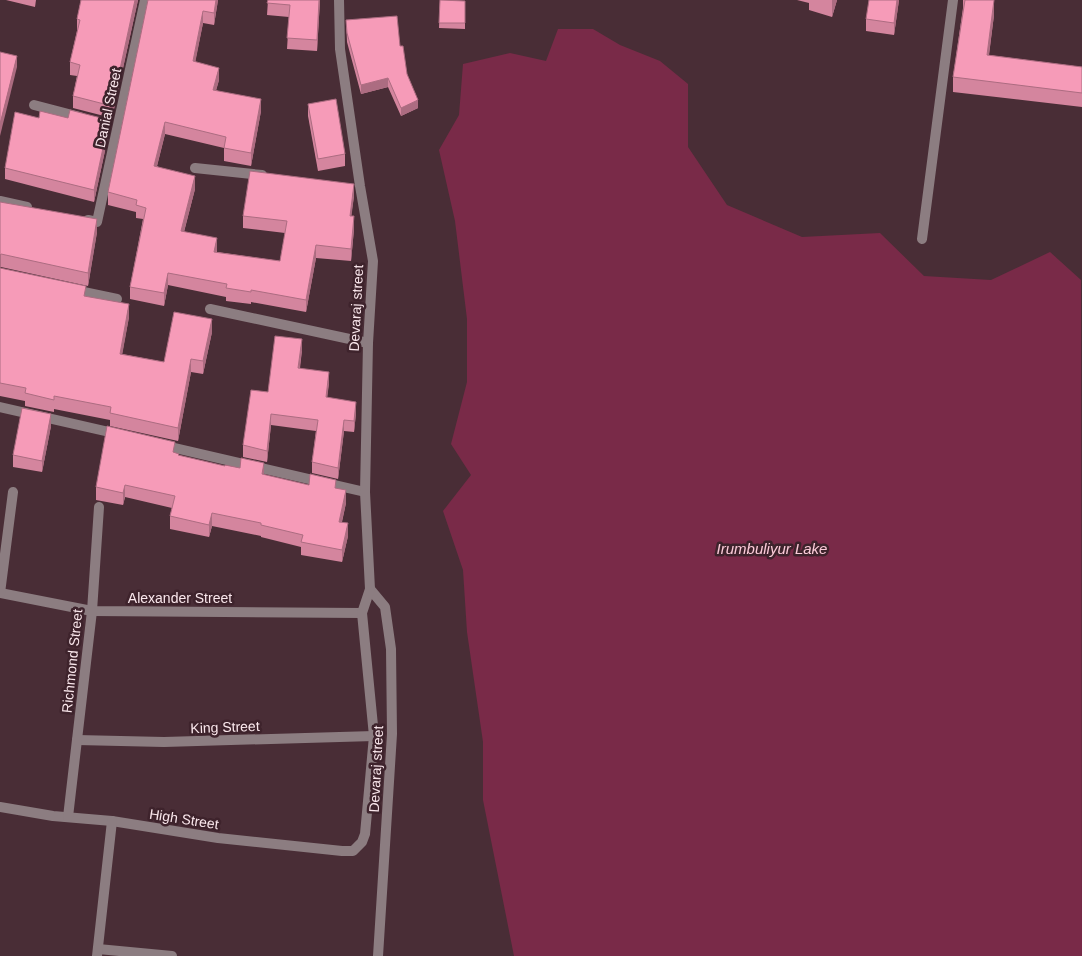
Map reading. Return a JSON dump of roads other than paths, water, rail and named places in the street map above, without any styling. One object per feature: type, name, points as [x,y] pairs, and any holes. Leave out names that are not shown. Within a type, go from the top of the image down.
[{"type":"street","name":"Danial Street","points":[[77,218],[97,222],[113,126],[145,0]]},
{"type":"street","name":"Devaraj street","points":[[340,0],[340,49],[355,185],[373,261],[368,343],[365,492],[370,589],[362,613],[374,736],[365,834],[362,842]]},
{"type":"street","points":[[922,240],[953,0]]},
{"type":"street","points":[[34,105],[90,120]]},
{"type":"street","points":[[195,168],[273,176]]},
{"type":"street","points":[[0,201],[39,210]]},
{"type":"street","points":[[68,289],[117,299]]},
{"type":"street","points":[[210,309],[368,343]]},
{"type":"street","points":[[0,407],[125,436]]},
{"type":"street","points":[[154,443],[365,492]]},
{"type":"street","points":[[0,593],[12,492]]},
{"type":"street","name":"Richmond Street","points":[[68,817],[92,611],[99,507]]},
{"type":"street","name":"Devaraj street","points":[[370,589],[385,607],[391,649],[392,734],[378,956]]},
{"type":"street","name":"Alexander Street","points":[[0,593],[92,611],[362,613]]},
{"type":"street","name":"King Street","points":[[77,740],[164,742],[374,736]]},
{"type":"street","name":"High Street","points":[[0,806],[218,838],[342,851],[353,851],[362,842]]},
{"type":"street","points":[[112,821],[98,952],[172,956]]},
{"type":"water","name":"Irumbuliyur Lake","points":[[558,29],[593,29],[620,45],[660,61],[688,84],[688,147],[727,205],[802,237],[880,233],[924,276],[991,280],[1050,252],[1081,280],[1082,956],[514,956],[483,800],[483,742],[467,632],[463,570],[443,511],[471,475],[451,444],[467,382],[467,319],[455,221],[439,150],[459,115],[463,64],[510,53],[546,61]]}]
